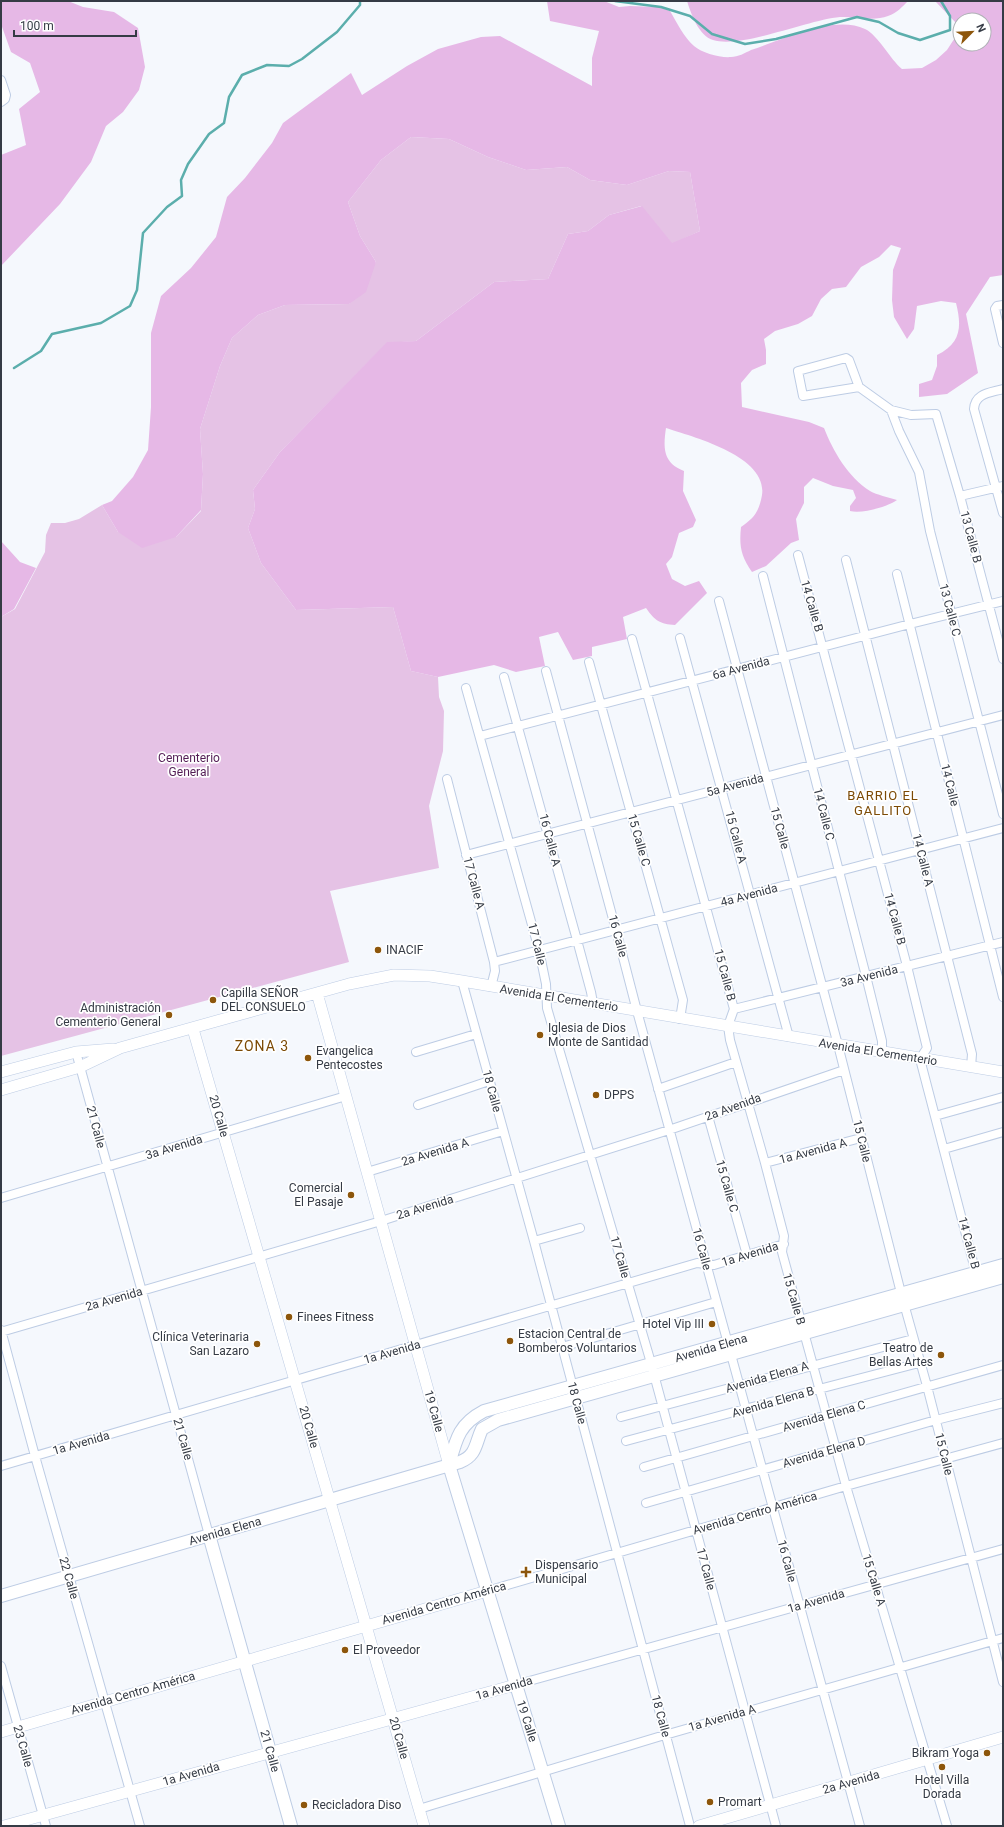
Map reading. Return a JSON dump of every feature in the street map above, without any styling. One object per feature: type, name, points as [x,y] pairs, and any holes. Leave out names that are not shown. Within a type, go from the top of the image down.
[{"type":"main road","name":"Avenida El Cementerio","points":[[1,1090],[80,1067],[120,1048],[349,984],[394,975],[430,976],[462,981],[882,1053],[1003,1072]]},
{"type":"main road","name":"19 Calle","points":[[317,993],[449,1465],[559,1826]]},
{"type":"main road","name":"20 Calle","points":[[193,1028],[424,1826]]},
{"type":"main road","name":"Avenida El Cementerio","points":[[1,1072],[76,1052],[120,1048]]},
{"type":"main road","name":"Avenida Elena","points":[[449,1465],[454,1442],[458,1434],[476,1416],[495,1408],[574,1392],[803,1328],[904,1305],[978,1278],[1003,1264]]},
{"type":"main road","name":"Avenida Elena","points":[[803,1328],[901,1293],[978,1278],[1003,1277]]},
{"type":"main road","name":"Avenida Elena","points":[[1,1596],[330,1501],[467,1459],[476,1447],[482,1428],[489,1423],[574,1392]]},
{"type":"main road","name":"21 Calle","points":[[209,1535],[291,1826]]},
{"type":"main road","name":"Avenida Centro América","points":[[1,1732],[17,1726],[487,1591]]},
{"type":"main road","name":"1a Avenida","points":[[4,1826],[44,1821],[130,1791],[515,1685]]},
{"type":"main road","name":"2a Avenida","points":[[699,1826],[1003,1737]]},
{"type":"street","points":[[1,80],[6,95],[3,100]]},
{"type":"street","points":[[1000,306],[995,310],[1003,343]]},
{"type":"street","points":[[859,387],[804,397],[802,395],[798,372],[799,370],[842,359],[849,360],[859,387],[891,410]]},
{"type":"street","points":[[1003,389],[982,395],[975,402],[974,409],[1000,487],[1003,513]]},
{"type":"street","name":"13 Calle B","points":[[891,410],[912,415],[934,413],[937,416],[960,496],[1003,659]]},
{"type":"street","name":"13 Calle C","points":[[891,410],[899,431],[919,472],[924,505],[1003,814]]},
{"type":"street","points":[[960,496],[1000,487]]},
{"type":"street","name":"14 Calle B","points":[[798,555],[907,966],[927,1048],[920,1059],[978,1278]]},
{"type":"street","name":"14 Calle A","points":[[846,560],[948,956],[972,1054],[971,1067]]},
{"type":"street","name":"14 Calle","points":[[897,574],[1003,997]]},
{"type":"street","name":"14 Calle C","points":[[763,576],[866,976],[882,1041],[882,1053]]},
{"type":"street","name":"15 Calle","points":[[720,601],[838,1045],[919,1363],[936,1420],[1003,1682]]},
{"type":"street","name":"6a Avenida","points":[[480,736],[1003,601]]},
{"type":"street","name":"15 Calle A","points":[[680,638],[789,1036]]},
{"type":"street","name":"15 Calle B","points":[[632,639],[734,1009],[728,1026],[736,1062],[784,1236],[782,1252],[803,1328]]},
{"type":"street","name":"15 Calle C","points":[[589,662],[683,1000],[680,1019]]},
{"type":"street","name":"16 Calle","points":[[546,671],[669,1130],[860,1826]]},
{"type":"street","name":"16 Calle A","points":[[504,677],[548,833],[593,1003]]},
{"type":"street","name":"17 Calle","points":[[466,688],[539,950],[546,984],[547,1008],[653,1370],[776,1826]]},
{"type":"street","name":"5a Avenida","points":[[466,855],[1003,715]]},
{"type":"street","name":"17 Calle A","points":[[447,779],[494,962],[495,971],[490,986]]},
{"type":"street","name":"4a Avenida","points":[[494,962],[1003,828]]},
{"type":"street","name":"3a Avenida","points":[[734,1009],[1003,942]]},
{"type":"street","name":"18 Calle","points":[[462,981],[534,1241],[690,1826]]},
{"type":"street","points":[[416,1052],[476,1034]]},
{"type":"street","name":"21 Calle","points":[[76,1052],[209,1535]]},
{"type":"street","points":[[658,1089],[736,1062]]},
{"type":"street","name":"2a Avenida","points":[[1,1331],[381,1221],[669,1130],[844,1070]]},
{"type":"street","points":[[418,1105],[490,1081]]},
{"type":"street","name":"3a Avenida","points":[[1,1198],[346,1096]]},
{"type":"street","points":[[935,1116],[1003,1097]]},
{"type":"street","name":"15 Calle C","points":[[708,1116],[747,1255]]},
{"type":"street","name":"2a Avenida A","points":[[367,1172],[503,1131]]},
{"type":"street","points":[[944,1149],[1003,1132]]},
{"type":"street","name":"1a Avenida A","points":[[765,1163],[861,1138]]},
{"type":"street","points":[[534,1241],[580,1228]]},
{"type":"street","name":"1a Avenida","points":[[1,1466],[697,1263],[714,1265],[784,1244]]},
{"type":"street","points":[[562,1347],[716,1302]]},
{"type":"street","name":"15 Calle A","points":[[803,1328],[846,1486],[947,1826]]},
{"type":"street","name":"22 Calle","points":[[1,1331],[140,1826]]},
{"type":"street","name":"Avenida Elena A","points":[[621,1417],[913,1338]]},
{"type":"street","name":"Avenida Elena B","points":[[626,1441],[819,1388],[919,1363]]},
{"type":"street","name":"Avenida Elena C","points":[[644,1466],[1003,1365]]},
{"type":"street","name":"Avenida Elena D","points":[[646,1503],[936,1420],[1003,1403]]},
{"type":"street","name":"Avenida Centro América","points":[[487,1591],[846,1486],[1003,1443]]},
{"type":"street","name":"1a Avenida","points":[[515,1685],[1003,1549]]},
{"type":"street","name":"1a Avenida A","points":[[419,1809],[543,1771],[1003,1638]]},
{"type":"street","name":"23 Calle","points":[[1,1666],[44,1821]]},
{"type":"green space","name":"Cementerio General","points":[[411,137],[449,139],[488,157],[526,170],[567,167],[590,180],[627,185],[669,171],[690,172],[700,231],[672,244],[641,206],[609,215],[588,231],[568,234],[548,279],[494,282],[416,341],[387,343],[280,452],[253,490],[255,509],[248,528],[261,563],[296,610],[393,607],[411,671],[438,677],[439,697],[444,711],[443,751],[429,806],[439,868],[330,891],[349,962],[1,1056],[1,617],[15,609],[45,552],[46,535],[51,523],[65,523],[79,519],[102,505],[118,532],[176,537],[201,511],[203,474],[200,429],[220,366],[232,338],[258,315],[285,305],[349,304],[376,262],[360,236],[348,202],[381,160]]},
{"type":"shaded area","points":[[1,1],[68,1],[83,7],[114,12],[138,28],[145,67],[139,90],[123,112],[106,126],[91,162],[60,204],[1,266],[1,155],[26,145],[19,109],[40,92],[30,63],[11,52],[1,24]]},
{"type":"shaded area","points":[[547,1],[604,1],[619,7],[658,7],[670,11],[684,34],[697,49],[722,57],[739,56],[751,50],[793,35],[823,26],[852,25],[865,29],[875,36],[897,65],[902,69],[922,68],[936,60],[947,50],[952,42],[952,52],[992,52],[992,12],[952,12],[952,19],[935,1],[1003,1],[1003,275],[990,277],[966,314],[978,373],[947,394],[919,397],[919,384],[932,380],[937,366],[937,355],[951,345],[958,334],[958,312],[956,303],[941,301],[917,306],[914,329],[907,339],[894,317],[892,300],[893,270],[901,248],[891,245],[879,257],[861,267],[846,287],[832,289],[821,299],[812,316],[798,324],[775,331],[764,339],[766,364],[752,370],[741,383],[742,407],[809,422],[824,428],[842,463],[862,485],[879,495],[897,500],[874,509],[861,512],[850,511],[850,506],[856,498],[853,490],[833,486],[813,478],[804,487],[804,503],[796,519],[799,540],[791,543],[766,566],[752,572],[743,556],[740,540],[741,527],[753,517],[759,506],[762,495],[761,481],[753,469],[741,459],[726,450],[666,428],[666,454],[672,464],[684,471],[683,491],[696,520],[693,527],[679,533],[672,557],[666,564],[672,579],[685,586],[699,581],[707,593],[675,625],[665,624],[658,621],[646,608],[623,617],[627,639],[592,647],[592,656],[573,660],[558,632],[539,637],[545,666],[516,672],[494,665],[438,677],[411,671],[393,607],[296,610],[261,563],[248,528],[255,509],[253,490],[280,452],[387,342],[416,341],[494,282],[548,279],[568,234],[588,231],[609,215],[642,206],[672,243],[700,231],[690,172],[669,171],[627,185],[590,180],[567,167],[526,170],[488,157],[449,139],[411,137],[381,160],[348,202],[360,236],[376,262],[366,292],[349,304],[285,305],[258,315],[232,338],[220,366],[200,429],[203,474],[201,510],[176,537],[142,548],[118,532],[102,505],[112,501],[133,477],[148,450],[151,407],[151,333],[161,296],[191,268],[216,237],[227,197],[245,178],[272,143],[283,123],[351,73],[362,95],[407,66],[438,49],[481,37],[500,36],[592,86],[592,58],[599,31],[550,21]]},
{"type":"shaded area","points":[[687,1],[908,1],[899,10],[882,18],[870,19],[840,17],[826,19],[740,41],[725,42],[713,40],[704,34],[696,24]]},
{"type":"shaded area","points":[[1,541],[20,562],[36,568],[14,609],[1,617]]},
{"type":"waterway","points":[[14,368],[41,351],[52,334],[101,323],[130,306],[137,290],[143,233],[167,207],[182,196],[181,180],[188,164],[209,134],[224,123],[229,97],[242,75],[267,65],[289,66],[302,59],[337,32],[360,5],[360,1]]},
{"type":"waterway","points":[[615,1],[661,7],[690,16],[712,34],[745,44],[776,39],[857,17],[879,22],[898,33],[920,40],[950,30],[950,16],[941,1]]},
{"type":"place","name":"INACIF","points":[[378,950]]},
{"type":"place","name":"Capilla SEÑOR DEL CONSUELO","points":[[213,1000]]},
{"type":"place","name":"Administración Cementerio General","points":[[169,1015]]},
{"type":"place","name":"Iglesia de Dios Monte de Santidad","points":[[540,1035]]},
{"type":"place","name":"Evangelica Pentecostes","points":[[308,1058]]},
{"type":"place","name":"DPPS","points":[[596,1095]]},
{"type":"place","name":"Comercial El Pasaje","points":[[351,1195]]},
{"type":"place","name":"Finees Fitness","points":[[289,1317]]},
{"type":"place","name":"Hotel Vip III","points":[[712,1324]]},
{"type":"place","name":"Estacion Central de Bomberos Voluntarios","points":[[510,1341]]},
{"type":"place","name":"Clínica Veterinaria San Lazaro","points":[[257,1344]]},
{"type":"place","name":"Teatro de Bellas Artes","points":[[941,1355]]},
{"type":"place","name":"Dispensario Municipal","points":[[526,1572]]},
{"type":"place","name":"El Proveedor","points":[[345,1650]]},
{"type":"place","name":"Bikram Yoga","points":[[987,1753]]},
{"type":"place","name":"Hotel Villa Dorada","points":[[942,1767]]},
{"type":"place","name":"Promart","points":[[710,1802]]},
{"type":"place","name":"Recicladora Diso","points":[[304,1805]]},
{"type":"district","name":"BARRIO EL GALLITO","points":[[883,802]]},
{"type":"district","name":"ZONA 3","points":[[262,1046]]}]
